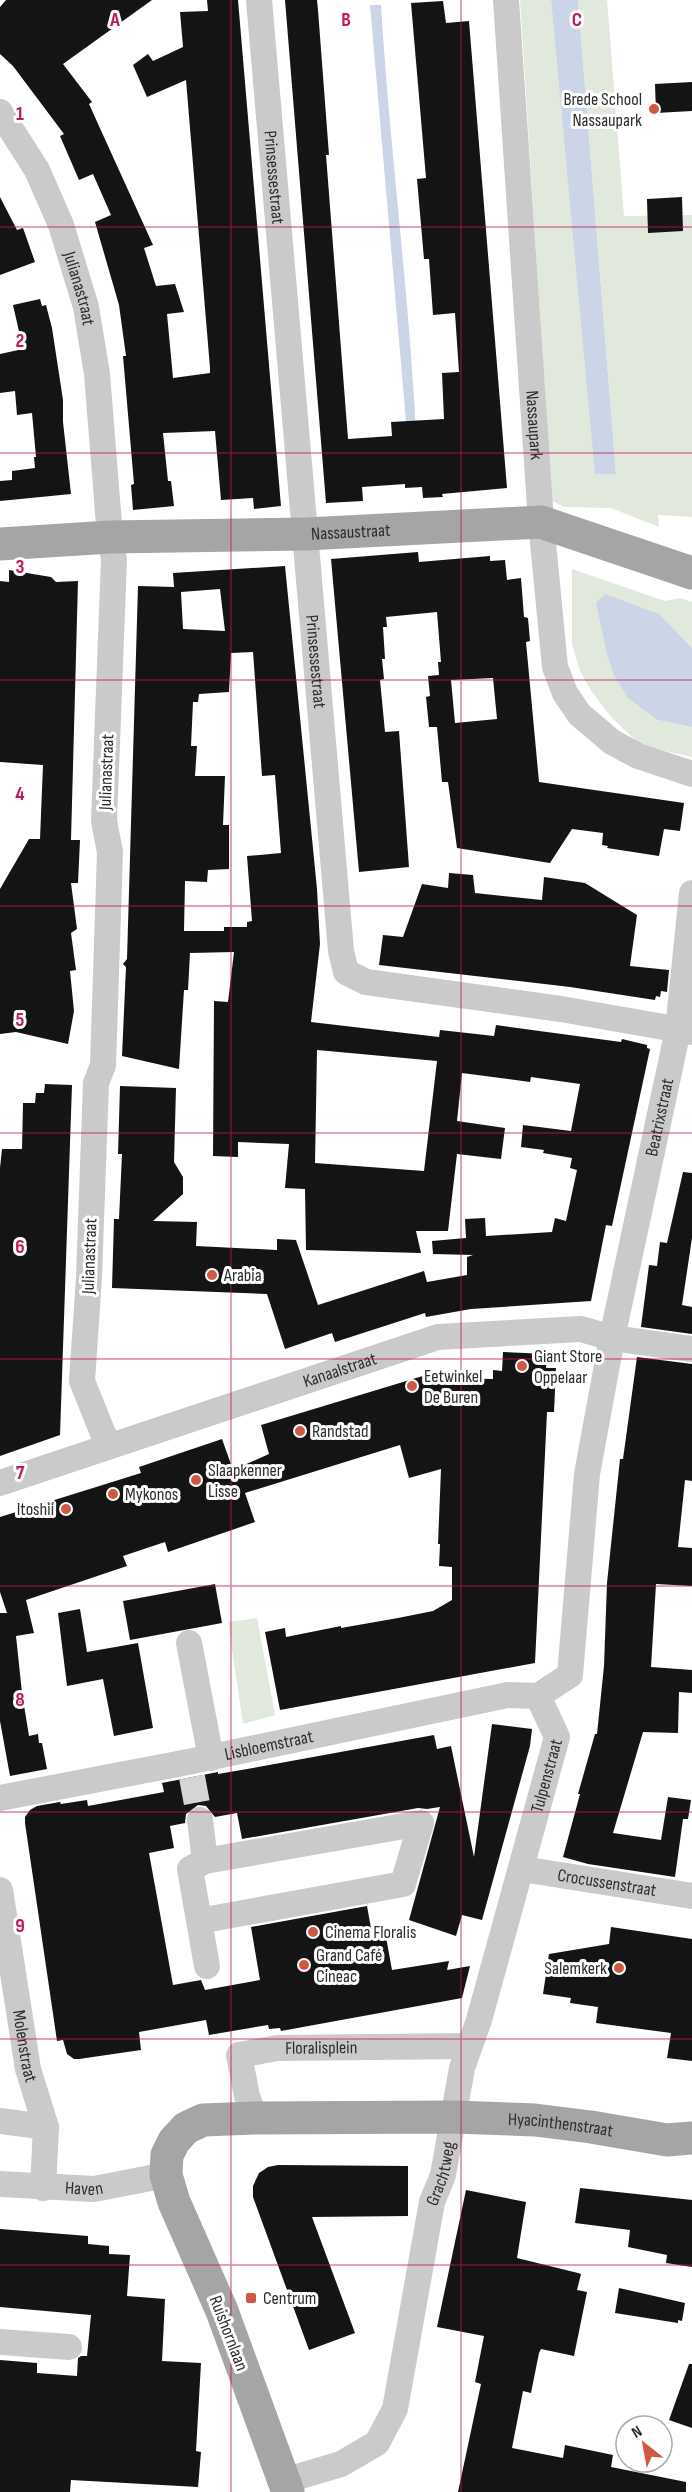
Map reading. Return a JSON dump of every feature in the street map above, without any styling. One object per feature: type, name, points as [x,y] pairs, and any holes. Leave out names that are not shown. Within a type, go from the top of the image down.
[{"type":"main road","name":"Nassaustraat","points":[[0,544],[110,537],[306,534],[541,522],[692,573]]},
{"type":"main road","name":"Grachtweg","points":[[166,2175],[167,2155],[174,2141],[186,2128],[203,2120],[453,2117]]},
{"type":"main road","name":"Hyacinthenstraat","points":[[453,2117],[536,2120],[591,2127],[684,2144]]},
{"type":"main road","name":"Ruishornlaan","points":[[166,2175],[174,2202],[222,2311],[286,2487]]},
{"type":"street","name":"Prinsessestraat","points":[[259,0],[340,939],[346,972],[366,982],[561,1009],[685,1031]]},
{"type":"street","name":"Nassaupark","points":[[506,0],[541,522],[555,667],[565,693],[579,714],[612,742],[655,763],[692,774]]},
{"type":"street","name":"Julianastraat","points":[[0,112],[37,170],[61,225],[86,307],[97,374],[110,537],[114,559],[104,821],[111,852],[103,1065],[96,1083],[89,1276],[82,1381],[108,1446]]},
{"type":"street","name":"Beatrixstraat","points":[[612,1338],[685,1031],[692,892]]},
{"type":"street","name":"Kanaalstraat","points":[[0,1483],[438,1337],[581,1329],[612,1338],[692,1349]]},
{"type":"street","points":[[538,1696],[570,1675],[587,1474],[612,1338]]},
{"type":"street","points":[[189,1644],[197,1766]]},
{"type":"street","name":"Lisbloemstraat","points":[[0,1798],[197,1766],[508,1695],[538,1696]]},
{"type":"street","name":"Tulpenstraat","points":[[453,2117],[468,2046],[479,2020],[557,1737],[538,1696]]},
{"type":"street","points":[[200,1820],[205,1861]]},
{"type":"street","points":[[199,1921],[404,1884],[421,1823],[205,1861],[190,1869],[199,1921],[207,1966]]},
{"type":"street","name":"Crocussenstraat","points":[[522,1869],[692,1896]]},
{"type":"street","name":"Molenstraat","points":[[0,1890],[28,2069],[46,2127]]},
{"type":"street","name":"Floralisplein","points":[[255,2118],[247,2096],[239,2055],[277,2048],[468,2046]]},
{"type":"street","name":"Grachtweg","points":[[286,2487],[341,2464],[377,2443],[394,2409],[432,2202],[443,2175],[453,2117]]},
{"type":"street","points":[[0,2121],[46,2127],[43,2188]]},
{"type":"street","name":"Haven","points":[[0,2184],[94,2189],[166,2175]]},
{"type":"street","points":[[0,2342],[69,2348]]},
{"type":"shaded area","points":[[520,0],[551,0],[596,474],[616,473],[578,0],[607,0],[624,216],[692,215],[692,517],[658,515],[659,527],[611,508],[564,507],[552,501]]},
{"type":"shaded area","points":[[572,569],[665,601],[680,598],[692,602],[692,648],[658,614],[658,720],[692,727],[692,757],[642,746],[612,718],[592,692],[580,671],[572,644]]},
{"type":"shaded area","points":[[257,1618],[275,1715],[243,1724],[228,1622]]},
{"type":"water","points":[[551,0],[578,0],[616,474],[595,474]]},
{"type":"water","points":[[370,5],[381,5],[414,399],[417,455],[409,456]]},
{"type":"water","points":[[605,594],[659,614],[692,648],[692,727],[658,720],[628,698],[614,675],[607,654],[596,603]]},
{"type":"building","points":[[6,0],[152,0],[63,64],[92,102],[89,104],[153,245],[144,248],[156,286],[175,284],[184,312],[167,314],[173,378],[210,373],[186,80],[147,97],[133,65],[148,54],[153,61],[183,47],[180,12],[208,11],[207,0],[238,0],[281,506],[254,509],[253,498],[221,500],[215,431],[163,433],[168,481],[171,481],[174,506],[133,510],[131,485],[134,484],[123,356],[126,356],[119,305],[95,222],[111,215],[93,174],[79,180],[60,136],[64,134],[13,66],[0,54],[0,7]]},
{"type":"building","points":[[285,0],[317,0],[329,155],[326,155],[348,439],[392,436],[391,422],[444,419],[442,373],[459,372],[455,313],[433,315],[429,259],[424,259],[417,179],[426,178],[411,3],[443,1],[446,23],[469,21],[507,488],[423,498],[422,487],[405,488],[405,484],[362,487],[363,501],[326,503]]},
{"type":"building","points":[[692,82],[692,111],[656,113],[655,84]]},
{"type":"building","points":[[0,197],[17,230],[23,228],[35,262],[0,275]]},
{"type":"building","points":[[682,197],[683,231],[648,233],[647,199]]},
{"type":"building","points":[[40,299],[42,306],[46,305],[52,328],[63,400],[63,422],[71,494],[0,501],[0,481],[12,480],[12,471],[35,468],[34,457],[36,457],[32,413],[17,415],[15,391],[0,393],[0,354],[23,349],[13,305]]},
{"type":"building","points":[[418,552],[419,562],[490,556],[490,561],[505,560],[507,580],[521,578],[524,617],[528,618],[530,641],[526,642],[539,782],[684,803],[680,831],[664,829],[659,856],[607,848],[608,846],[602,845],[603,833],[572,829],[550,863],[457,848],[448,782],[442,782],[437,727],[429,727],[426,697],[430,696],[428,676],[439,675],[438,662],[441,662],[437,612],[386,617],[387,627],[383,627],[384,679],[380,680],[385,732],[399,731],[409,867],[359,872],[331,559]],"holes":[[[493,678],[497,719],[455,723],[451,680]]]},
{"type":"building","points":[[285,566],[317,889],[320,944],[311,1022],[439,1037],[440,1030],[494,1036],[496,1025],[621,1042],[622,1039],[647,1045],[650,1049],[612,1226],[606,1225],[591,1301],[471,1309],[426,1317],[425,1313],[335,1342],[332,1333],[285,1349],[267,1294],[112,1288],[114,1219],[119,1219],[122,1154],[118,1154],[120,1086],[176,1088],[174,1162],[183,1177],[183,1194],[153,1221],[197,1222],[196,1246],[277,1250],[277,1239],[296,1240],[318,1305],[424,1271],[427,1282],[467,1275],[467,1257],[473,1255],[433,1254],[432,1241],[466,1238],[465,1219],[485,1218],[486,1236],[552,1232],[555,1218],[566,1221],[577,1170],[570,1168],[572,1158],[543,1153],[544,1150],[521,1147],[523,1125],[571,1131],[580,1084],[531,1077],[530,1082],[462,1073],[457,1121],[505,1128],[501,1159],[457,1154],[448,1231],[416,1231],[421,1253],[306,1250],[305,1189],[285,1188],[289,1144],[238,1142],[238,1157],[213,1156],[214,1001],[228,1002],[234,952],[190,953],[188,990],[184,990],[179,1069],[122,1056],[126,967],[123,964],[127,959],[138,586],[174,587],[173,573]],"holes":[[[220,589],[225,631],[183,629],[181,592]],[[253,652],[262,776],[275,775],[281,853],[247,856],[252,921],[247,922],[247,927],[224,927],[224,931],[184,931],[185,881],[207,882],[208,870],[229,869],[229,825],[223,825],[225,776],[195,776],[197,746],[191,746],[193,702],[198,702],[199,694],[229,692],[231,653]],[[317,1050],[437,1061],[424,1171],[315,1163]]]},
{"type":"building","points":[[9,570],[51,577],[56,582],[78,581],[71,840],[80,840],[78,883],[71,883],[77,929],[71,933],[76,970],[70,971],[74,1011],[68,1044],[16,1032],[0,1034],[0,889],[29,839],[40,839],[43,765],[0,762],[0,581],[9,582]]},
{"type":"building","points":[[449,873],[473,875],[475,893],[542,900],[544,877],[585,883],[637,915],[630,966],[669,970],[667,992],[661,991],[660,997],[656,996],[655,1000],[570,987],[379,965],[383,935],[403,937],[422,884],[448,888]]},
{"type":"building","points":[[45,1084],[72,1085],[60,1435],[0,1456],[0,1168],[2,1149],[22,1149],[23,1103],[35,1103],[36,1093],[44,1093]]},
{"type":"building","points":[[683,1172],[692,1173],[692,1238],[682,1305],[692,1307],[692,1334],[641,1327],[649,1265],[657,1266],[660,1242],[667,1243]]},
{"type":"building","points":[[503,1352],[547,1354],[546,1368],[556,1368],[554,1412],[547,1412],[535,1663],[280,1710],[265,1632],[285,1628],[286,1637],[341,1626],[341,1628],[433,1611],[452,1600],[452,1567],[439,1566],[441,1469],[409,1478],[400,1445],[245,1493],[255,1522],[168,1552],[165,1542],[123,1556],[127,1566],[26,1600],[34,1633],[16,1636],[22,1693],[29,1736],[38,1734],[47,1769],[10,1776],[0,1721],[0,1613],[7,1613],[0,1592],[0,1517],[141,1473],[139,1467],[222,1439],[233,1470],[269,1454],[261,1425],[436,1372],[438,1378],[493,1379],[493,1370],[502,1371]]},
{"type":"building","points":[[637,1357],[692,1364],[692,1481],[685,1480],[678,1547],[692,1548],[692,1586],[656,1584],[651,1667],[692,1670],[692,1693],[679,1692],[678,1733],[643,1732],[613,1833],[661,1840],[668,1797],[691,1800],[688,1819],[683,1819],[675,1877],[588,1864],[563,1857],[580,1794],[578,1794],[595,1734],[597,1734],[604,1666],[607,1583],[620,1459],[623,1459]]},
{"type":"building","points":[[215,1584],[222,1623],[130,1640],[123,1601]]},
{"type":"building","points":[[80,1609],[87,1652],[138,1643],[153,1728],[114,1736],[103,1679],[67,1686],[58,1613]]},
{"type":"building","points":[[492,1724],[532,1729],[530,1746],[482,1920],[462,1915],[456,1936],[409,1920],[440,1807],[418,1808],[242,1839],[237,1813],[215,1817],[206,1806],[198,1805],[186,1814],[185,1823],[170,1826],[174,1848],[149,1853],[173,1985],[201,1980],[205,1990],[260,1980],[251,1927],[367,1906],[371,1928],[384,1926],[392,1970],[449,1961],[447,1970],[470,1966],[462,1998],[281,2031],[280,2028],[269,2029],[268,2025],[209,2035],[206,2020],[139,2032],[141,2050],[79,2059],[74,2059],[67,2054],[63,2040],[57,2041],[25,1823],[25,1817],[30,1810],[37,1806],[60,1802],[61,1804],[87,1800],[88,1806],[164,1792],[162,1783],[434,1735],[437,1749],[451,1746],[474,1857]]},
{"type":"building","name":"Salemkerk","points":[[611,1927],[692,1939],[692,2061],[667,2058],[671,2033],[596,2023],[598,2007],[570,2003],[571,1998],[543,1994],[549,1954],[609,1944]]},
{"type":"building","points":[[278,2165],[408,2166],[408,2216],[312,2217],[355,2333],[309,2350],[253,2197],[253,2186],[259,2173],[268,2167]]},
{"type":"building","points":[[580,2188],[692,2200],[692,2267],[666,2263],[667,2255],[628,2247],[630,2230],[575,2223]]},
{"type":"building","points":[[466,2190],[526,2202],[517,2258],[581,2274],[577,2290],[587,2292],[574,2356],[541,2349],[539,2353],[531,2393],[523,2391],[512,2448],[563,2458],[565,2445],[613,2455],[611,2467],[614,2468],[614,2474],[646,2474],[686,2482],[686,2492],[458,2492],[481,2384],[475,2382],[484,2336],[437,2327]]},
{"type":"building","points":[[0,2229],[88,2236],[88,2244],[109,2246],[109,2254],[130,2255],[127,2296],[165,2299],[162,2361],[201,2363],[196,2451],[201,2452],[198,2487],[71,2480],[70,2492],[0,2492],[0,2360],[37,2363],[37,2373],[77,2376],[78,2358],[87,2356],[91,2315],[0,2307]]},
{"type":"building","points":[[619,2288],[685,2303],[682,2321],[678,2320],[678,2323],[615,2313]]},
{"type":"building","points":[[689,2364],[692,2364],[692,2428],[674,2422],[674,2414],[671,2414]]},
{"type":"tunnel","points":[[192,1777],[200,1820]]},
{"type":"place","name":"Brede School Nassaupark","points":[[654,109]]},
{"type":"place","name":"Arabia","points":[[212,1275]]},
{"type":"place","name":"Giant Store Oppelaar","points":[[522,1366]]},
{"type":"place","name":"Eetwinkel De Buren","points":[[412,1386]]},
{"type":"place","name":"Randstad","points":[[300,1431]]},
{"type":"place","name":"Slaapkenner Lisse","points":[[196,1480]]},
{"type":"place","name":"Mykonos","points":[[113,1494]]},
{"type":"place","name":"Itoshii","points":[[66,1509]]},
{"type":"place","name":"Cinema Floralis","points":[[313,1932]]},
{"type":"place","name":"Grand Café Cineac","points":[[304,1965]]},
{"type":"place","name":"Salemkerk","points":[[619,1968]]},
{"type":"place","name":"Centrum","points":[[251,2298]]}]
